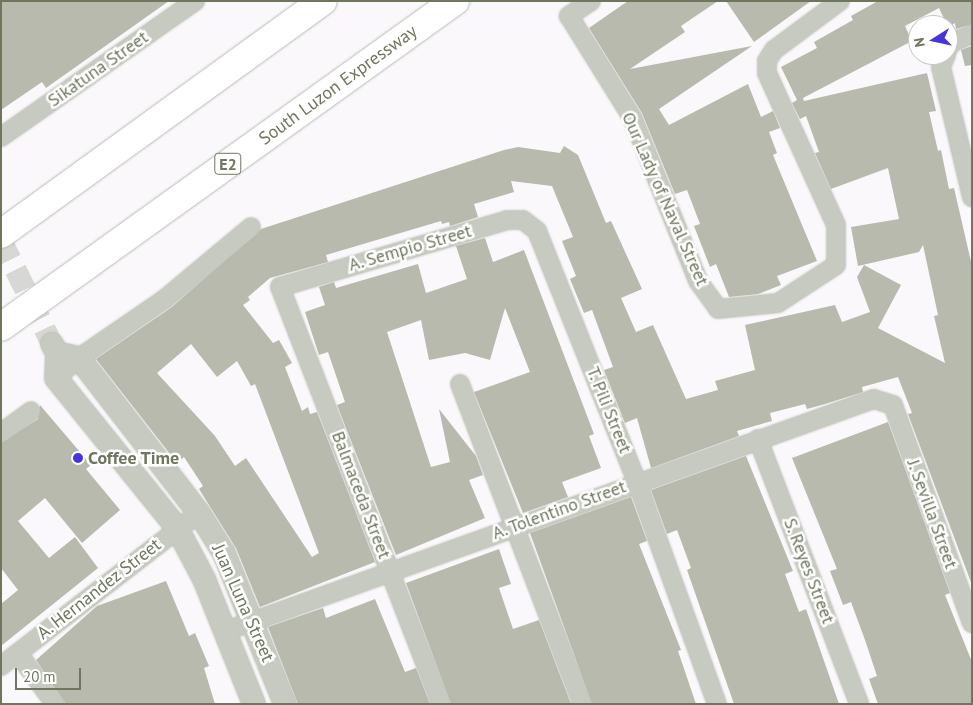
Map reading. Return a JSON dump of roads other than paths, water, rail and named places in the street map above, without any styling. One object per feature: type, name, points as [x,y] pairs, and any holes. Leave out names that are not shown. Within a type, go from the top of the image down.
[{"type":"highway","points":[[1,234],[323,1]]},
{"type":"highway","name":"South Luzon Expressway","points":[[1,327],[455,1]]},
{"type":"street","name":"Sikatuna Street","points":[[1,137],[195,1]]},
{"type":"street","name":"Our Lady of Naval Street","points":[[591,1],[569,16],[633,119],[698,281],[718,309],[778,303],[836,265],[836,225],[767,73],[767,61],[774,50],[840,1]]},
{"type":"street","points":[[958,40],[972,34]]},
{"type":"street","points":[[942,65],[972,197]]},
{"type":"street","name":"A. Sempio Street","points":[[280,287],[507,220],[523,220],[537,231]]},
{"type":"street","points":[[56,378],[79,358],[165,298],[250,227]]},
{"type":"street","name":"T. Pili Street","points":[[537,231],[637,482],[718,704]]},
{"type":"street","name":"Balmaceda Street","points":[[280,287],[441,704]]},
{"type":"street","points":[[56,378],[55,349],[79,358]]},
{"type":"street","name":"Juan Luna Street","points":[[79,358],[199,513],[224,553],[286,704]]},
{"type":"street","name":"Juan Luna Street","points":[[56,378],[177,528],[226,631],[254,704]]},
{"type":"street","points":[[460,384],[582,704]]},
{"type":"street","name":"A. Tolentino Street","points":[[226,631],[514,526],[874,399],[893,405]]},
{"type":"street","name":"J. Sevilla Street","points":[[893,405],[972,623]]},
{"type":"street","points":[[1,433],[31,411]]},
{"type":"street","name":"S. Reyes Street","points":[[758,439],[859,704]]},
{"type":"street","name":"A. Hernandez Street","points":[[1,666],[177,528],[199,513]]},
{"type":"street","points":[[18,653],[55,704]]},
{"type":"tunnel","points":[[1,240],[52,344]]},
{"type":"place","name":"Coffee Time","points":[[78,458]]}]
